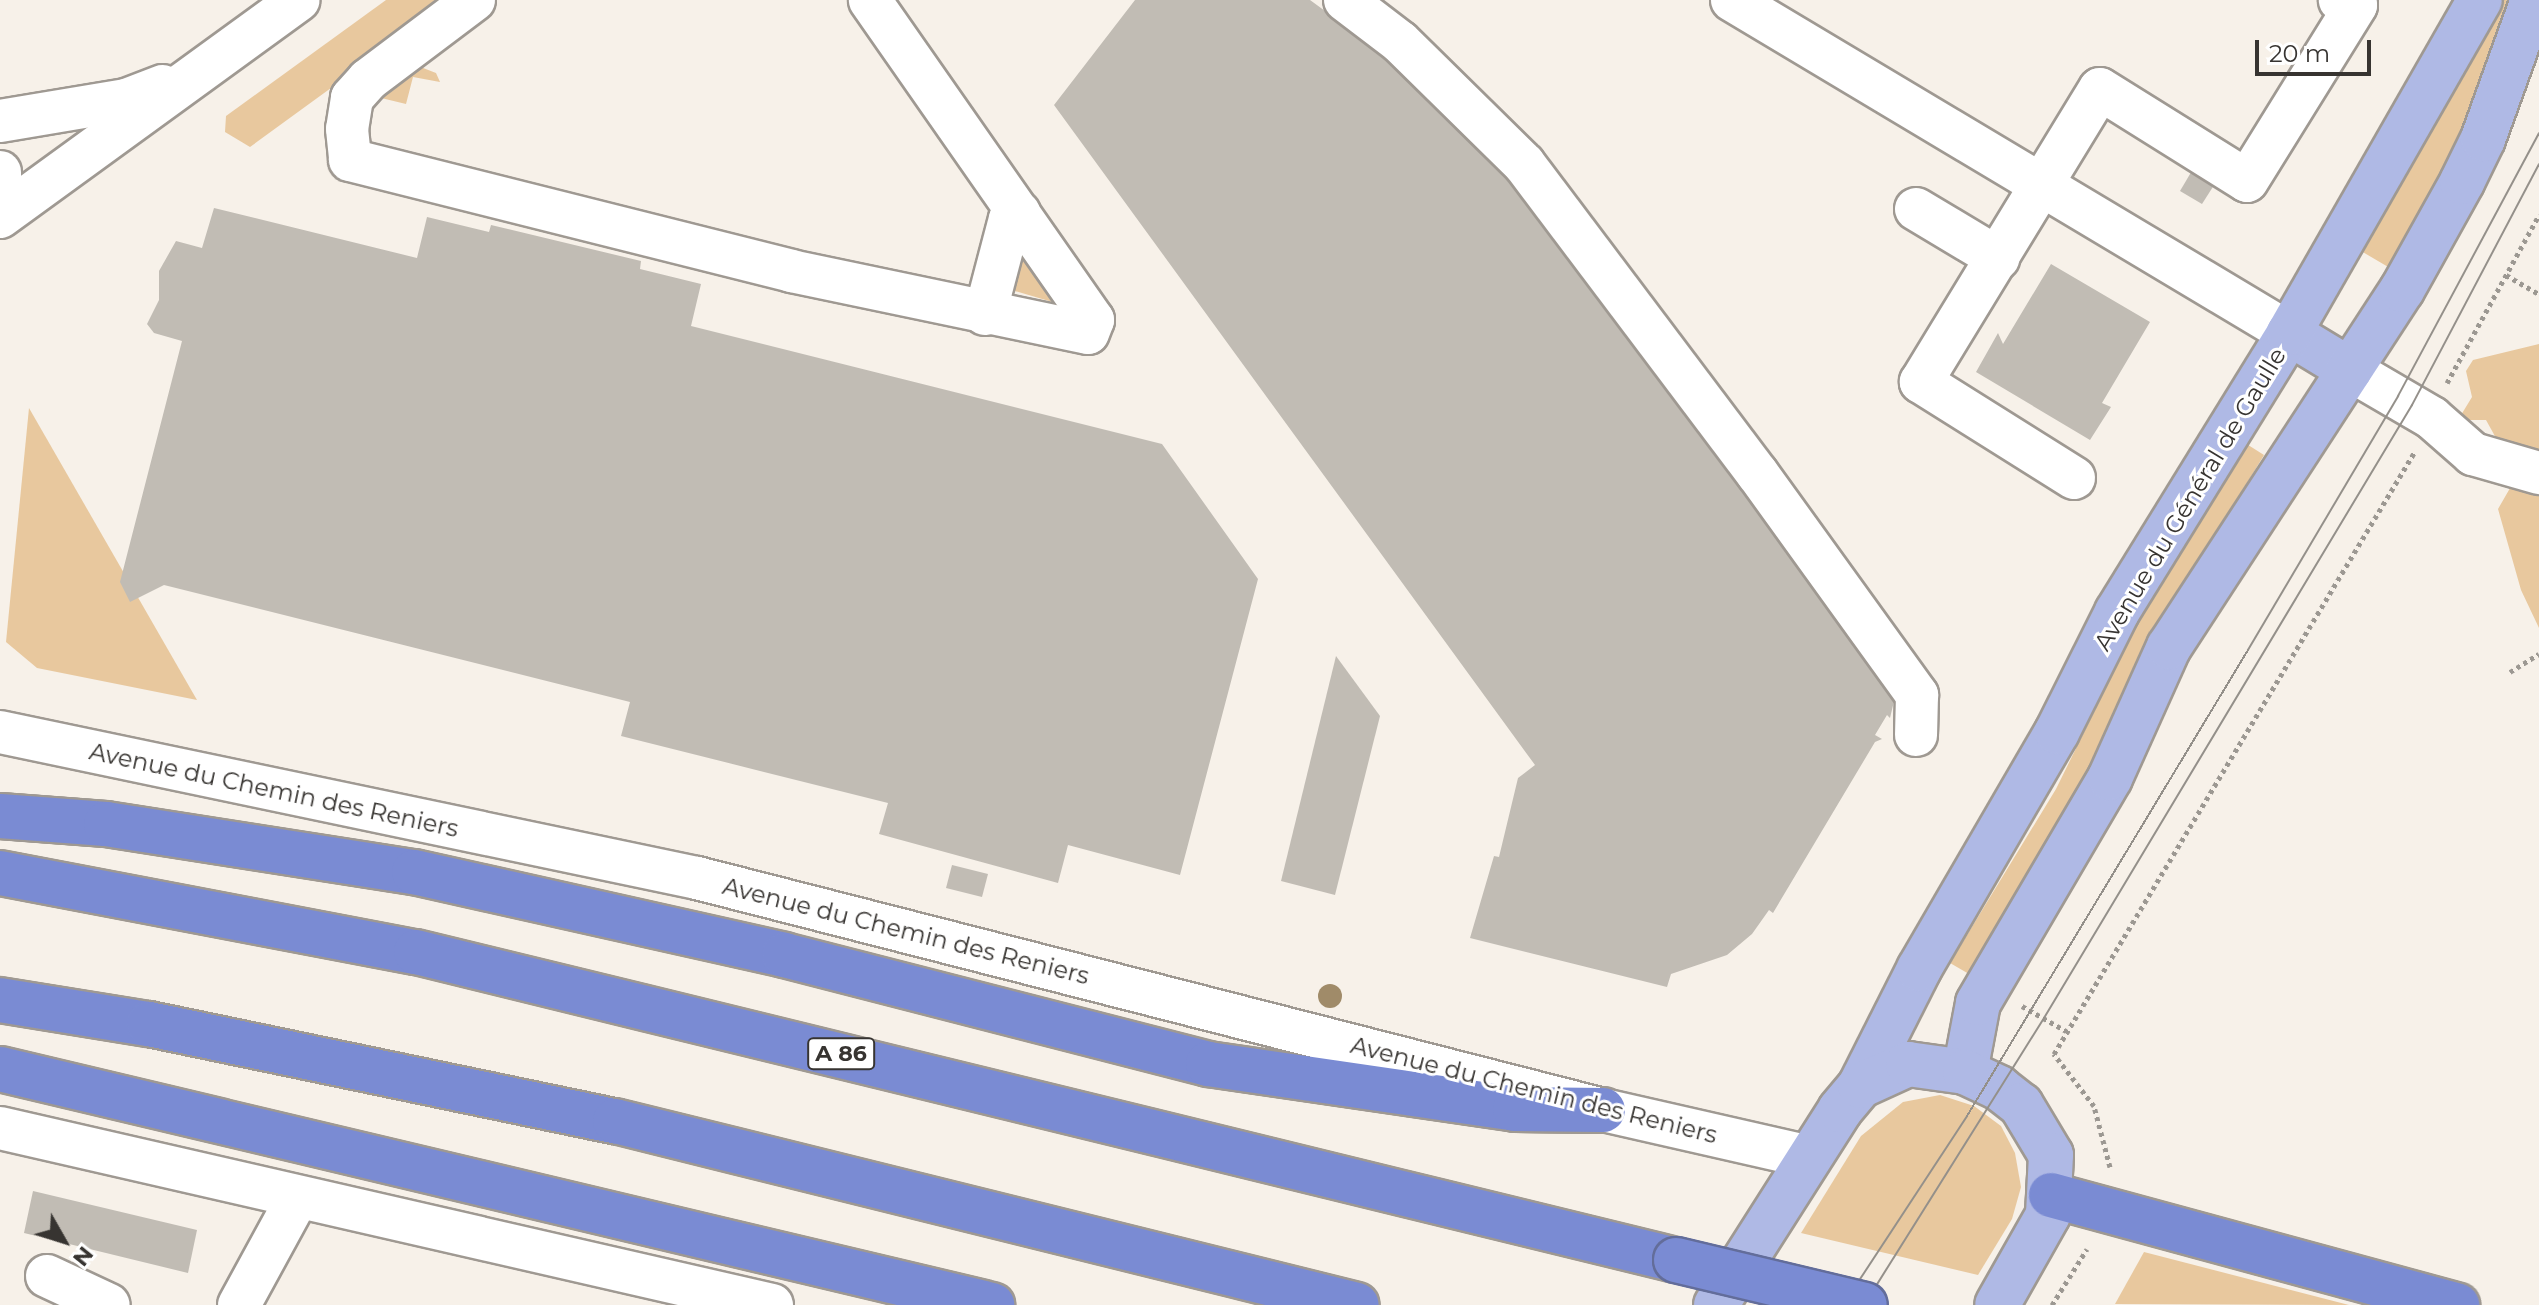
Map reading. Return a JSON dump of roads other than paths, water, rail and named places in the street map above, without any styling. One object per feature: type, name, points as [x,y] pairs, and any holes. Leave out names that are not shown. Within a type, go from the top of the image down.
[{"type":"highway","points":[[0,816],[106,824],[414,872],[784,955],[1208,1064],[1515,1109],[1603,1110]]},
{"type":"highway","name":"A 86","points":[[0,873],[416,952],[1865,1305]]},
{"type":"highway","points":[[0,1000],[149,1024],[615,1121],[1357,1305]]},
{"type":"highway","points":[[0,1069],[992,1305]]},
{"type":"highway","points":[[2051,1195],[2457,1305]]},
{"type":"main road","name":"Avenue du Général de Gaulle","points":[[1716,1305],[1806,1156],[1860,1086],[1919,969],[2057,732],[2117,612],[2289,333],[2480,0]]},
{"type":"main road","points":[[1965,1072],[1978,1003],[2110,778],[2169,647],[2402,290],[2472,160],[2533,0]]},
{"type":"main road","points":[[2289,333],[2350,370]]},
{"type":"main road","points":[[1860,1086],[1908,1064],[1965,1072],[2021,1105],[2042,1134],[2051,1155],[2048,1215],[1997,1305]]},
{"type":"street","points":[[0,217],[299,0]]},
{"type":"street","points":[[474,0],[368,80],[352,98],[347,129],[350,160],[985,314],[1088,333],[1093,320],[870,0]]},
{"type":"street","points":[[1345,0],[1400,42],[1524,164],[1757,473],[1917,695],[1916,735]]},
{"type":"street","points":[[1732,0],[2289,333]]},
{"type":"street","points":[[2074,478],[1921,382],[2100,89],[2247,181],[2356,5],[2340,0]]},
{"type":"street","points":[[0,121],[126,100],[201,71]]},
{"type":"street","points":[[0,172],[0,208]]},
{"type":"street","points":[[1916,209],[1998,258]]},
{"type":"street","points":[[985,314],[1010,219],[1019,213]]},
{"type":"street","points":[[2350,370],[2432,418],[2473,454],[2539,473]]},
{"type":"street","name":"Avenue du Chemin des Reniers","points":[[0,732],[697,878],[1603,1110],[1806,1156]]},
{"type":"street","points":[[0,1128],[754,1303]]},
{"type":"street","points":[[239,1305],[298,1197]]},
{"type":"street","points":[[47,1276],[109,1305]]},
{"type":"tram line","points":[[1843,1305],[1967,1116],[2248,650],[2398,396],[2539,133]]},
{"type":"tram line","points":[[1864,1305],[2044,1018],[2412,405],[2539,164]]}]
